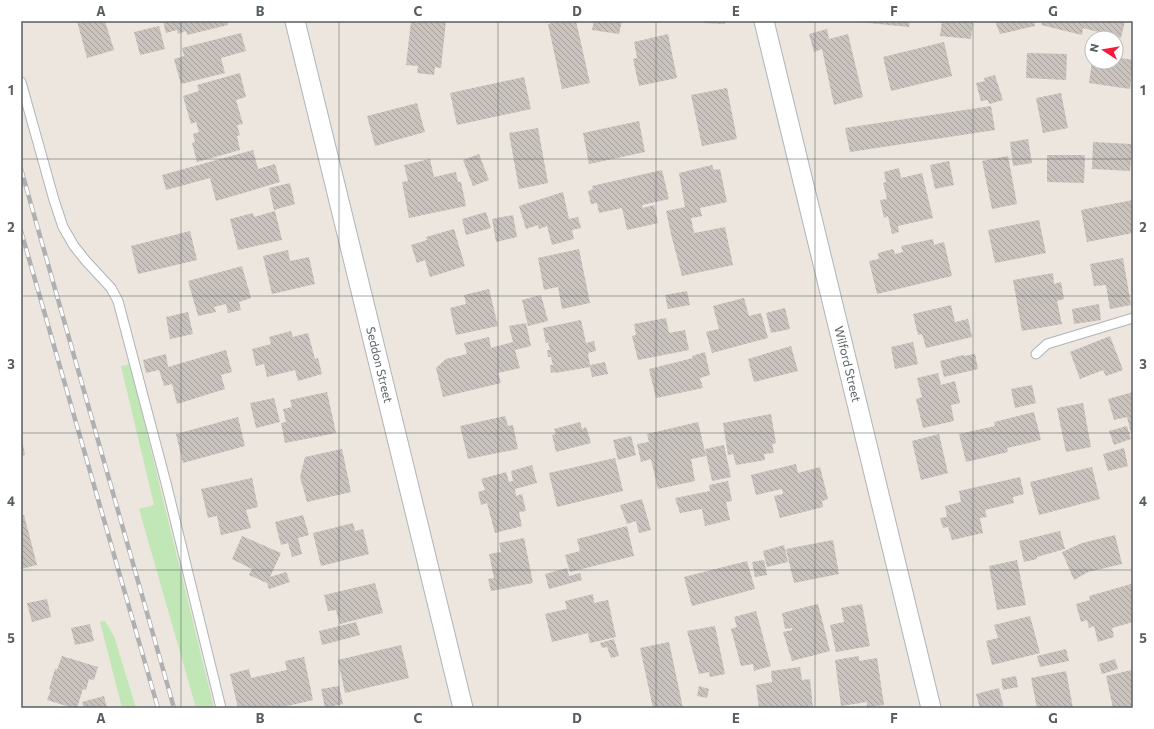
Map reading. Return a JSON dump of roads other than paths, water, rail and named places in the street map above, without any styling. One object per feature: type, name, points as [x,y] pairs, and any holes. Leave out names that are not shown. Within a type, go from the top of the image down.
[{"type":"street","name":"Seddon Street","points":[[295,21],[463,708]]},
{"type":"street","name":"Wilford Street","points":[[764,21],[931,708]]},
{"type":"lane","points":[[21,82],[63,227],[74,246],[111,288],[118,301],[166,483],[221,708]]},
{"type":"lane","points":[[1036,354],[1047,344],[1133,318]]},
{"type":"railway","points":[[21,169],[174,708]]},
{"type":"railway","points":[[21,231],[158,708]]}]
